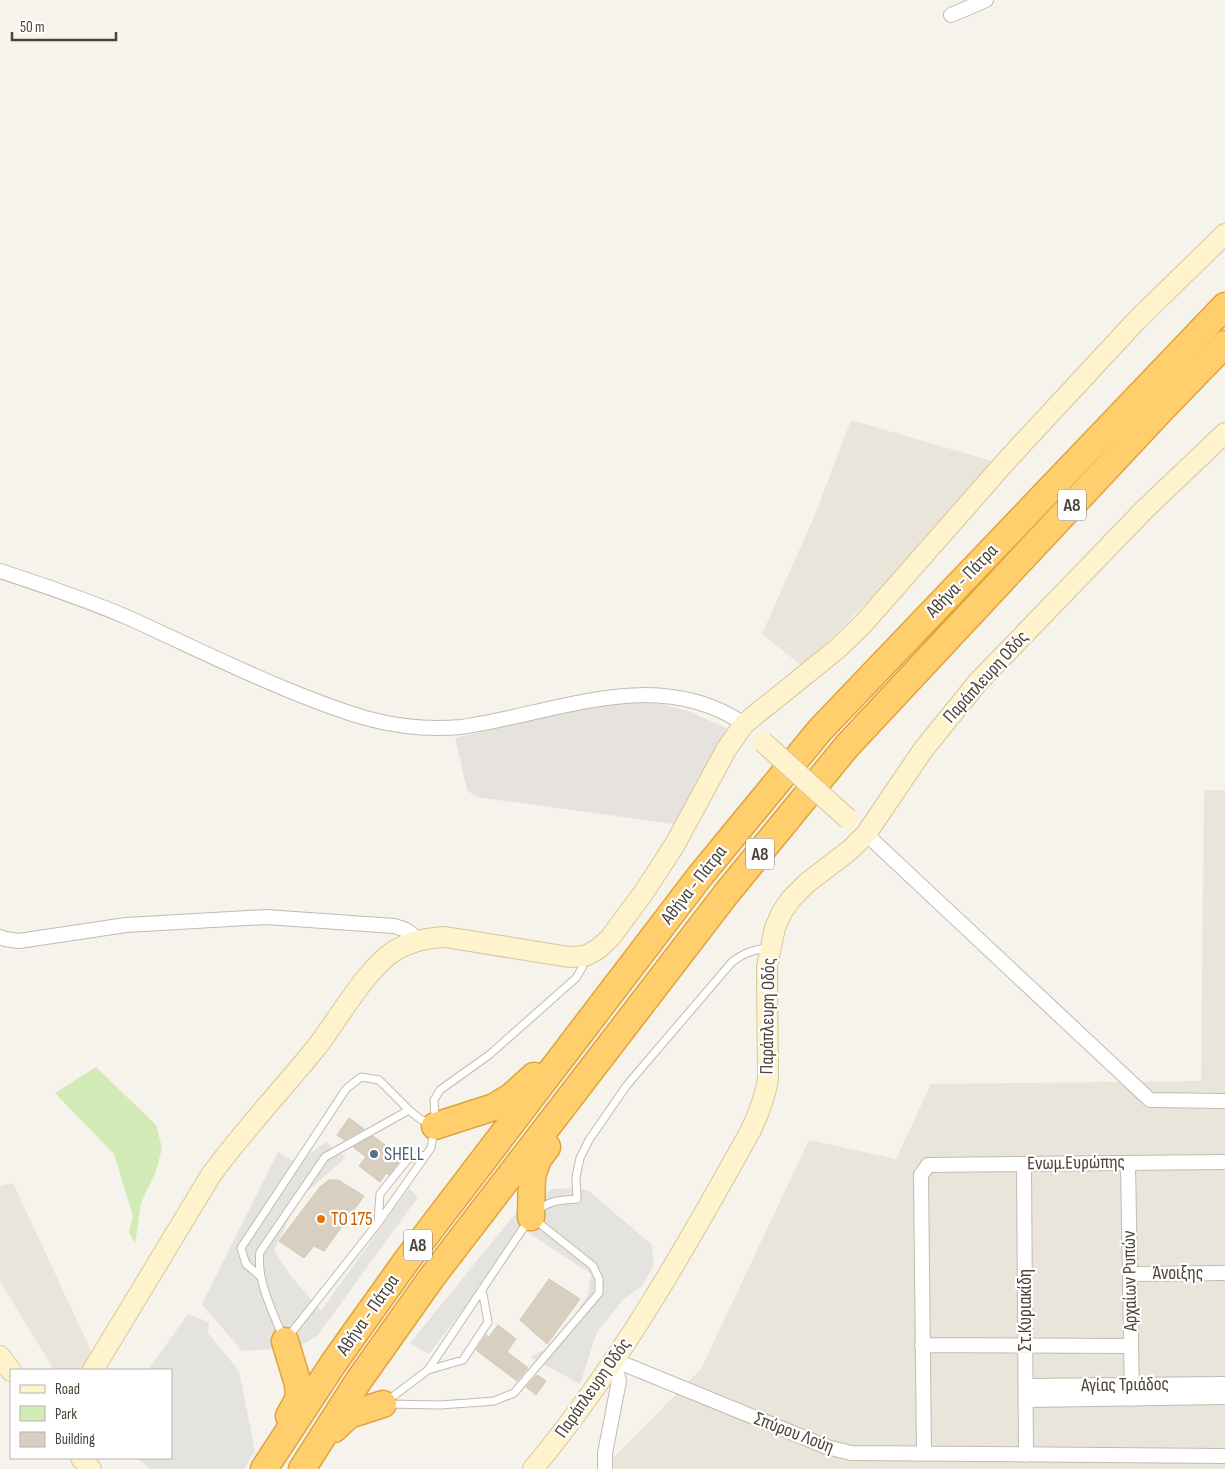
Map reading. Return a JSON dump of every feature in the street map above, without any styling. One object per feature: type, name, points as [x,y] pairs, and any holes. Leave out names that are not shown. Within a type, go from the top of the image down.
[{"type":"highway","name":"Αθήνα - Πάτρα","points":[[264,1469],[335,1361],[406,1260],[700,876],[820,730],[1225,306]]},
{"type":"highway","name":"Αθήνα - Πάτρα","points":[[302,1469],[360,1380],[432,1277],[726,894],[847,746],[1153,418],[1225,344]]},
{"type":"highway","points":[[435,1126],[494,1106],[512,1096],[584,1029]]},
{"type":"highway","points":[[531,1217],[532,1176],[538,1159],[564,1122],[607,1048]]},
{"type":"highway","points":[[260,1469],[271,1445],[299,1398],[298,1384],[285,1341]]},
{"type":"highway","points":[[309,1469],[336,1425],[349,1415],[383,1404]]},
{"type":"street","points":[[951,15],[986,0]]},
{"type":"street","points":[[94,1369],[195,1200],[229,1151],[316,1048],[372,972],[400,947],[417,941],[445,937],[556,956],[585,956],[598,949],[610,938],[644,892],[674,846],[726,750],[744,724],[836,650],[863,624],[1008,459],[1111,348],[1225,234]]},
{"type":"street","name":"Παράπλευρη Οδός","points":[[533,1469],[564,1432],[651,1306],[759,1113],[766,1094],[768,1078],[766,989],[769,947],[774,928],[782,912],[806,883],[850,850],[866,834],[923,750],[978,682],[1145,509],[1225,433]]},
{"type":"street","points":[[0,571],[126,617],[257,677],[370,720],[413,728],[461,728],[599,698],[645,694],[675,697],[719,710],[744,724],[866,834],[1150,1100],[1225,1101]]},
{"type":"street","points":[[0,937],[19,941],[126,925],[266,917],[394,926],[406,929],[412,933],[417,941]]},
{"type":"street","name":"Ενωμ.Ευρώπης","points":[[922,1345],[921,1175],[928,1165],[1225,1162]]},
{"type":"street","name":"Αρχαίων Ρυπών","points":[[1128,1163],[1132,1392]]},
{"type":"street","name":"Στ.Κυριακίδη","points":[[1024,1164],[1026,1455]]},
{"type":"street","name":"Άνοιξης","points":[[1130,1274],[1225,1273]]},
{"type":"street","points":[[924,1454],[922,1345],[1131,1346]]},
{"type":"street","points":[[0,1356],[10,1370]]},
{"type":"street","points":[[604,1469],[605,1453],[619,1381],[614,1360]]},
{"type":"street","name":"Σπύρου Λούη","points":[[614,1360],[827,1447],[850,1453],[1225,1456]]},
{"type":"street","name":"Αγίας Τριάδος","points":[[1132,1392],[1225,1384]]},
{"type":"street","name":"Αγίας Τριάδος","points":[[1026,1393],[1132,1392],[1225,1398]]},
{"type":"street","points":[[82,1459],[91,1469]]},
{"type":"lane","points":[[383,1404],[428,1370],[531,1217],[544,1205],[558,1200],[577,1199],[576,1177],[580,1158],[589,1140],[628,1085],[732,962],[741,955],[753,950],[769,947]]},
{"type":"lane","points":[[285,1341],[378,1223],[431,1148],[435,1126],[434,1100],[440,1090],[489,1054],[576,978],[582,968],[585,956]]},
{"type":"lane","points":[[261,1278],[246,1264],[241,1248],[346,1089],[361,1077],[379,1080],[409,1110],[420,1119],[435,1126]]},
{"type":"lane","points":[[285,1341],[261,1278],[260,1252],[325,1157],[409,1110]]},
{"type":"lane","points":[[378,1223],[380,1194],[408,1158],[426,1155]]},
{"type":"lane","points":[[383,1404],[440,1405],[494,1401],[514,1393],[599,1292],[599,1279],[593,1266],[531,1217]]},
{"type":"lane","points":[[428,1370],[463,1360],[488,1322],[482,1289]]},
{"type":"shaded area","points":[[851,420],[992,461],[898,570],[803,667],[762,634],[814,517]]},
{"type":"shaded area","points":[[639,702],[662,704],[691,712],[726,728],[721,745],[681,825],[476,797],[467,790],[455,738],[598,704]]},
{"type":"shaded area","points":[[1204,790],[1225,790],[1225,1469],[602,1469],[701,1369],[809,1140],[896,1159],[931,1084],[1201,1081]]},
{"type":"shaded area","points":[[326,1142],[346,1157],[298,1200],[274,1250],[291,1276],[321,1311],[409,1188],[418,1197],[318,1335],[297,1348],[242,1351],[202,1304],[278,1152],[296,1163]]},
{"type":"shaded area","points":[[13,1183],[93,1355],[83,1369],[53,1369],[0,1281],[0,1186]]},
{"type":"shaded area","points":[[577,1188],[589,1191],[652,1245],[654,1264],[642,1286],[623,1300],[597,1332],[580,1384],[530,1357],[555,1344],[588,1295],[591,1274],[524,1230],[429,1354],[410,1343],[519,1209],[553,1189]]},
{"type":"shaded area","points":[[188,1314],[209,1322],[208,1333],[239,1371],[255,1451],[244,1469],[150,1469],[138,1459],[172,1459],[172,1369],[149,1369]]},
{"type":"green space","points":[[96,1067],[156,1125],[162,1148],[156,1171],[141,1203],[135,1244],[129,1232],[133,1216],[114,1154],[55,1093]]},
{"type":"building","points":[[349,1118],[364,1129],[344,1140],[337,1135]]},
{"type":"building","points":[[373,1136],[402,1158],[389,1175],[386,1173],[380,1182],[359,1166],[366,1157],[353,1147]]},
{"type":"building","name":"TO 175","points":[[329,1180],[338,1180],[364,1196],[324,1251],[314,1246],[304,1258],[279,1241],[320,1187]]},
{"type":"building","points":[[549,1279],[580,1299],[547,1344],[520,1320]]},
{"type":"building","points":[[498,1325],[516,1339],[507,1352],[528,1368],[517,1381],[476,1350],[486,1335],[489,1337]]},
{"type":"building","points":[[537,1375],[546,1381],[536,1395],[526,1387]]},
{"type":"place","name":"SHELL","points":[[374,1154]]},
{"type":"place","name":"TO 175","points":[[321,1219]]}]
